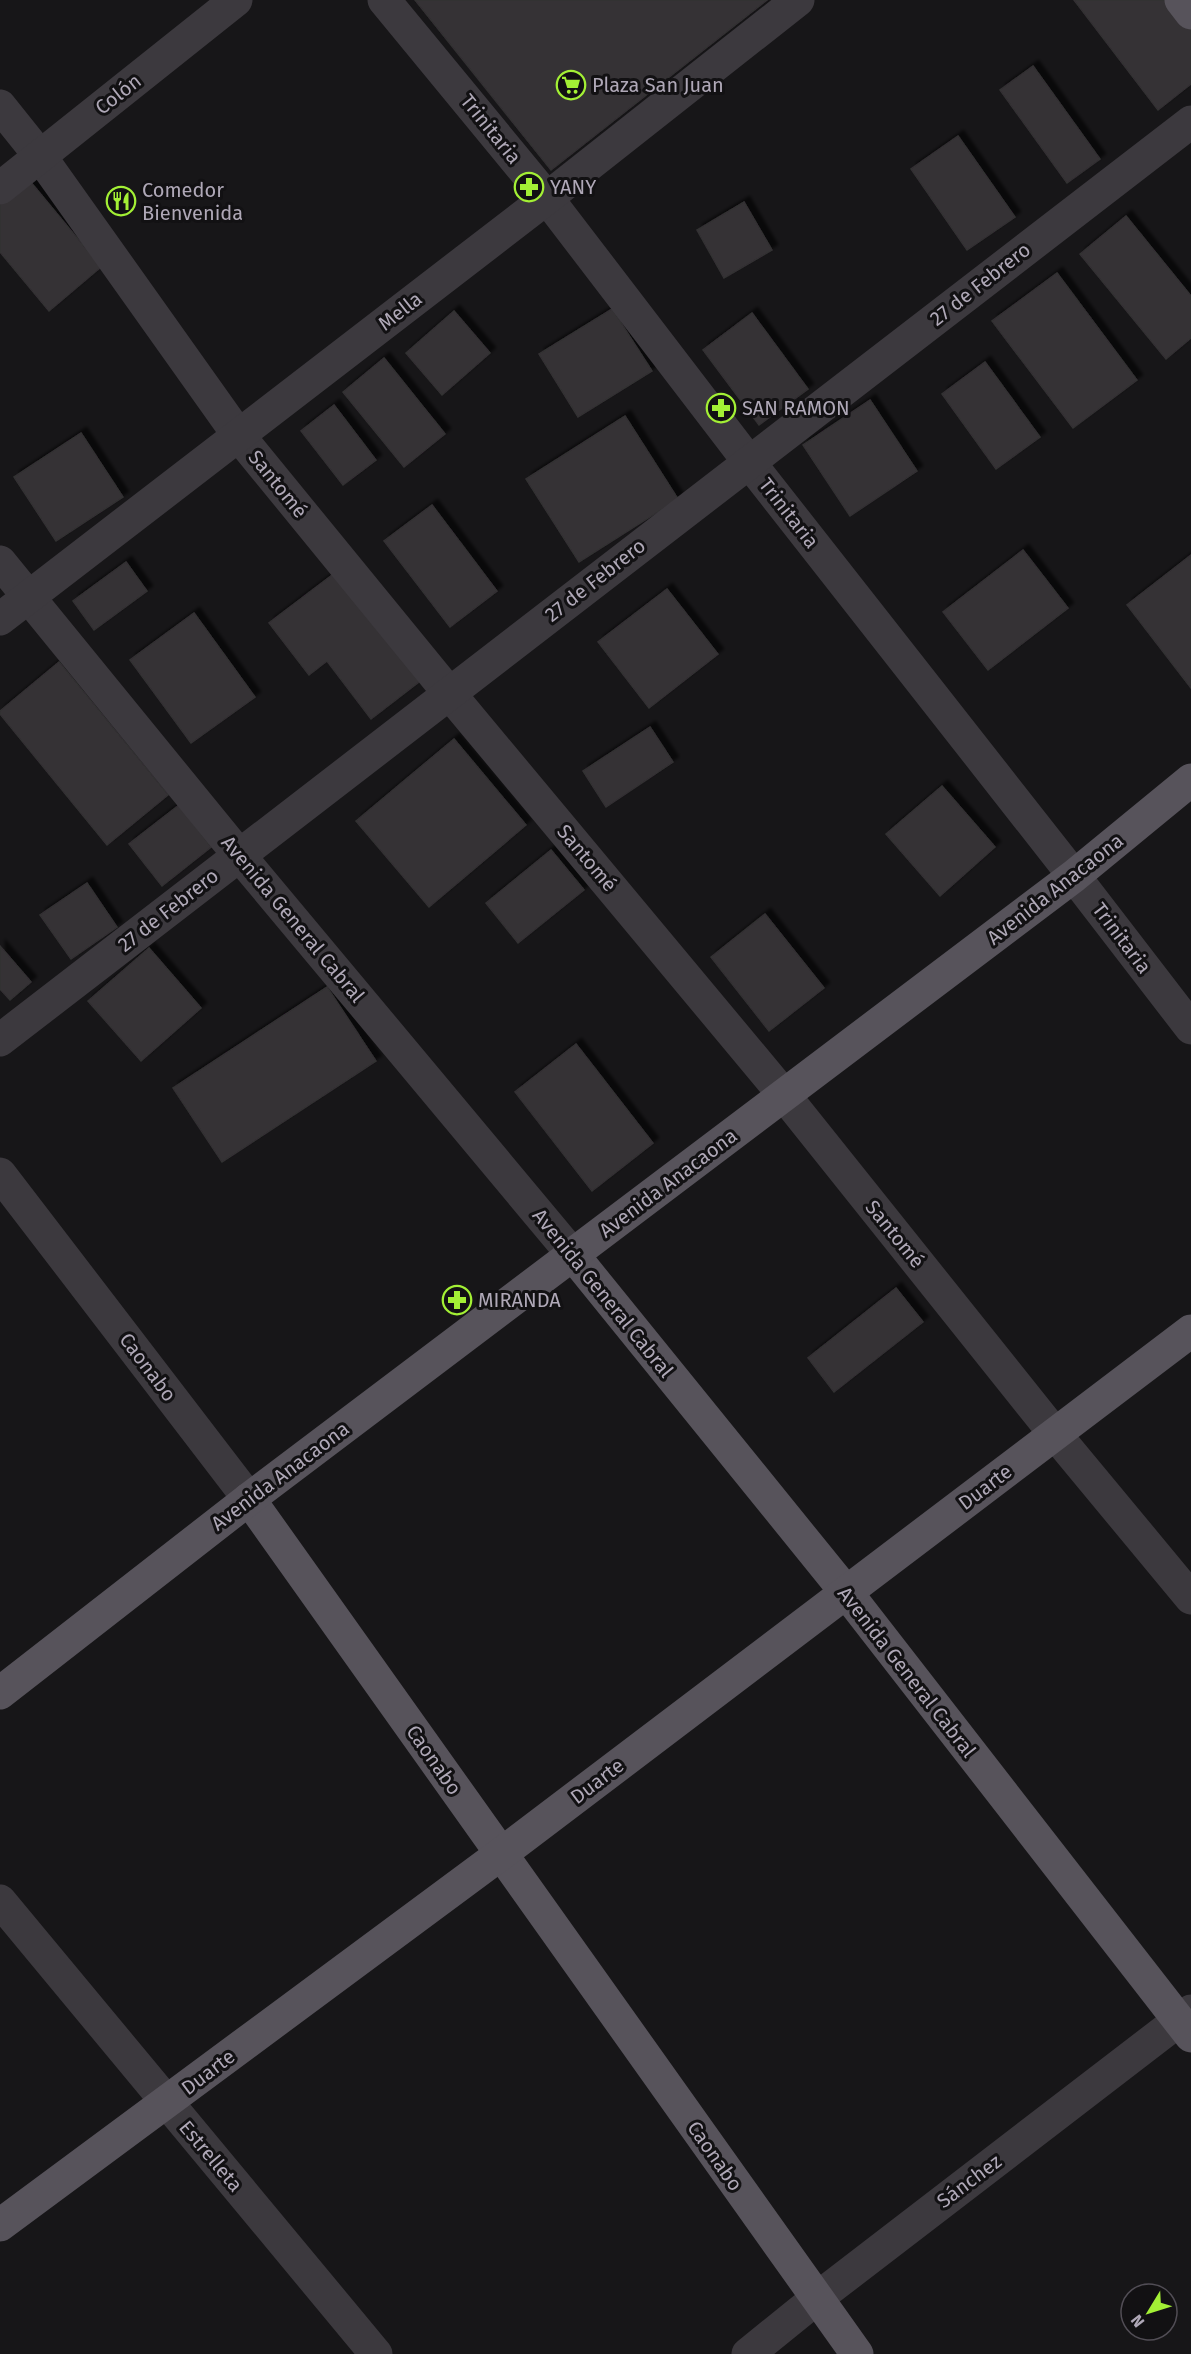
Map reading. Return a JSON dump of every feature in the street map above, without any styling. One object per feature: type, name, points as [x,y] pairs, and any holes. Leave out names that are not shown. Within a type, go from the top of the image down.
[{"type":"main road","points":[[1181,0],[1191,13]]},
{"type":"main road","name":"Avenida Anacaona","points":[[0,1693],[249,1499],[1074,876],[1191,780]]},
{"type":"main road","name":"Avenida General Cabral","points":[[573,1255],[846,1592],[1187,2023]]},
{"type":"main road","name":"Duarte","points":[[0,2225],[501,1854],[1191,1331]]},
{"type":"main road","name":"Caonabo","points":[[249,1499],[857,2354]]},
{"type":"street","name":"Colón","points":[[0,188],[236,0]]},
{"type":"street","name":"Trinitaria","points":[[384,0],[547,198],[749,462],[1191,1028]]},
{"type":"street","name":"Mella","points":[[0,619],[547,198],[798,0]]},
{"type":"street","name":"Santomé","points":[[0,106],[40,156],[238,436],[784,1095],[1055,1434],[1191,1598]]},
{"type":"street","name":"27 de Febrero","points":[[0,1040],[1191,122]]},
{"type":"street","name":"Avenida General Cabral","points":[[0,561],[239,855],[573,1255]]},
{"type":"street","name":"Caonabo","points":[[0,1174],[249,1499]]},
{"type":"street","name":"Estrelleta","points":[[0,1901],[376,2354]]},
{"type":"street","name":"Sánchez","points":[[748,2354],[816,2299],[1187,2023]]},
{"type":"building","name":"Plaza San Juan","points":[[415,0],[767,0],[551,170]]},
{"type":"building","points":[[1074,0],[1174,0],[1191,22],[1191,84],[1158,110]]},
{"type":"building","points":[[1033,66],[1100,159],[1067,183],[1000,90]]},
{"type":"building","points":[[958,136],[1015,217],[967,250],[911,169]]},
{"type":"building","points":[[29,180],[101,267],[49,311],[0,252],[0,204]]},
{"type":"building","points":[[744,202],[772,250],[724,278],[697,230]]},
{"type":"building","points":[[1126,216],[1191,296],[1191,338],[1166,359],[1080,254]]},
{"type":"building","points":[[1057,273],[1137,380],[1073,428],[992,321]]},
{"type":"building","points":[[612,309],[652,371],[578,417],[539,354]]},
{"type":"building","points":[[454,311],[490,353],[442,395],[406,353]]},
{"type":"building","points":[[752,313],[808,389],[759,425],[703,350]]},
{"type":"building","points":[[384,358],[445,434],[404,467],[343,392]]},
{"type":"building","points":[[985,362],[1040,437],[996,469],[942,394]]},
{"type":"building","points":[[870,400],[917,471],[850,516],[803,445]]},
{"type":"building","points":[[334,405],[376,460],[343,485],[301,431]]},
{"type":"building","points":[[625,416],[678,499],[579,562],[526,479]]},
{"type":"building","points":[[81,433],[123,497],[56,541],[14,477]]},
{"type":"building","points":[[432,505],[497,591],[450,627],[384,541]]},
{"type":"building","points":[[1023,550],[1068,608],[988,670],[943,612]]},
{"type":"building","points":[[1191,555],[1191,688],[1127,605]]},
{"type":"building","points":[[126,562],[147,591],[94,630],[73,601]]},
{"type":"building","points":[[340,569],[424,678],[371,719],[327,661],[309,675],[269,623]]},
{"type":"building","points":[[667,589],[718,654],[649,708],[598,642]]},
{"type":"building","points":[[194,613],[255,697],[191,743],[130,660]]},
{"type":"building","points":[[59,662],[168,795],[107,845],[0,714],[0,711]]},
{"type":"building","points":[[650,727],[673,762],[606,807],[583,771]]},
{"type":"building","points":[[454,739],[526,825],[429,907],[356,821]]},
{"type":"building","points":[[942,786],[995,847],[940,896],[886,834]]},
{"type":"building","points":[[179,805],[211,847],[162,886],[129,844]]},
{"type":"building","points":[[551,850],[584,890],[518,943],[486,903]]},
{"type":"building","points":[[87,883],[117,927],[71,959],[40,915]]},
{"type":"building","points":[[765,914],[824,988],[769,1031],[711,957]]},
{"type":"building","points":[[0,946],[31,982],[10,1000],[0,989]]},
{"type":"building","points":[[149,948],[201,1008],[141,1061],[88,1001]]},
{"type":"building","points":[[327,987],[376,1061],[222,1162],[173,1088]]},
{"type":"building","points":[[576,1044],[653,1143],[592,1191],[515,1092]]},
{"type":"building","points":[[896,1288],[923,1322],[834,1392],[808,1358]]},
{"type":"place","name":"Plaza San Juan","points":[[571,85]]},
{"type":"place","name":"YANY","points":[[529,187]]},
{"type":"place","name":"Comedor Bienvenida","points":[[121,201]]},
{"type":"place","name":"SAN RAMON","points":[[721,408]]},
{"type":"place","name":"MIRANDA","points":[[457,1300]]}]
